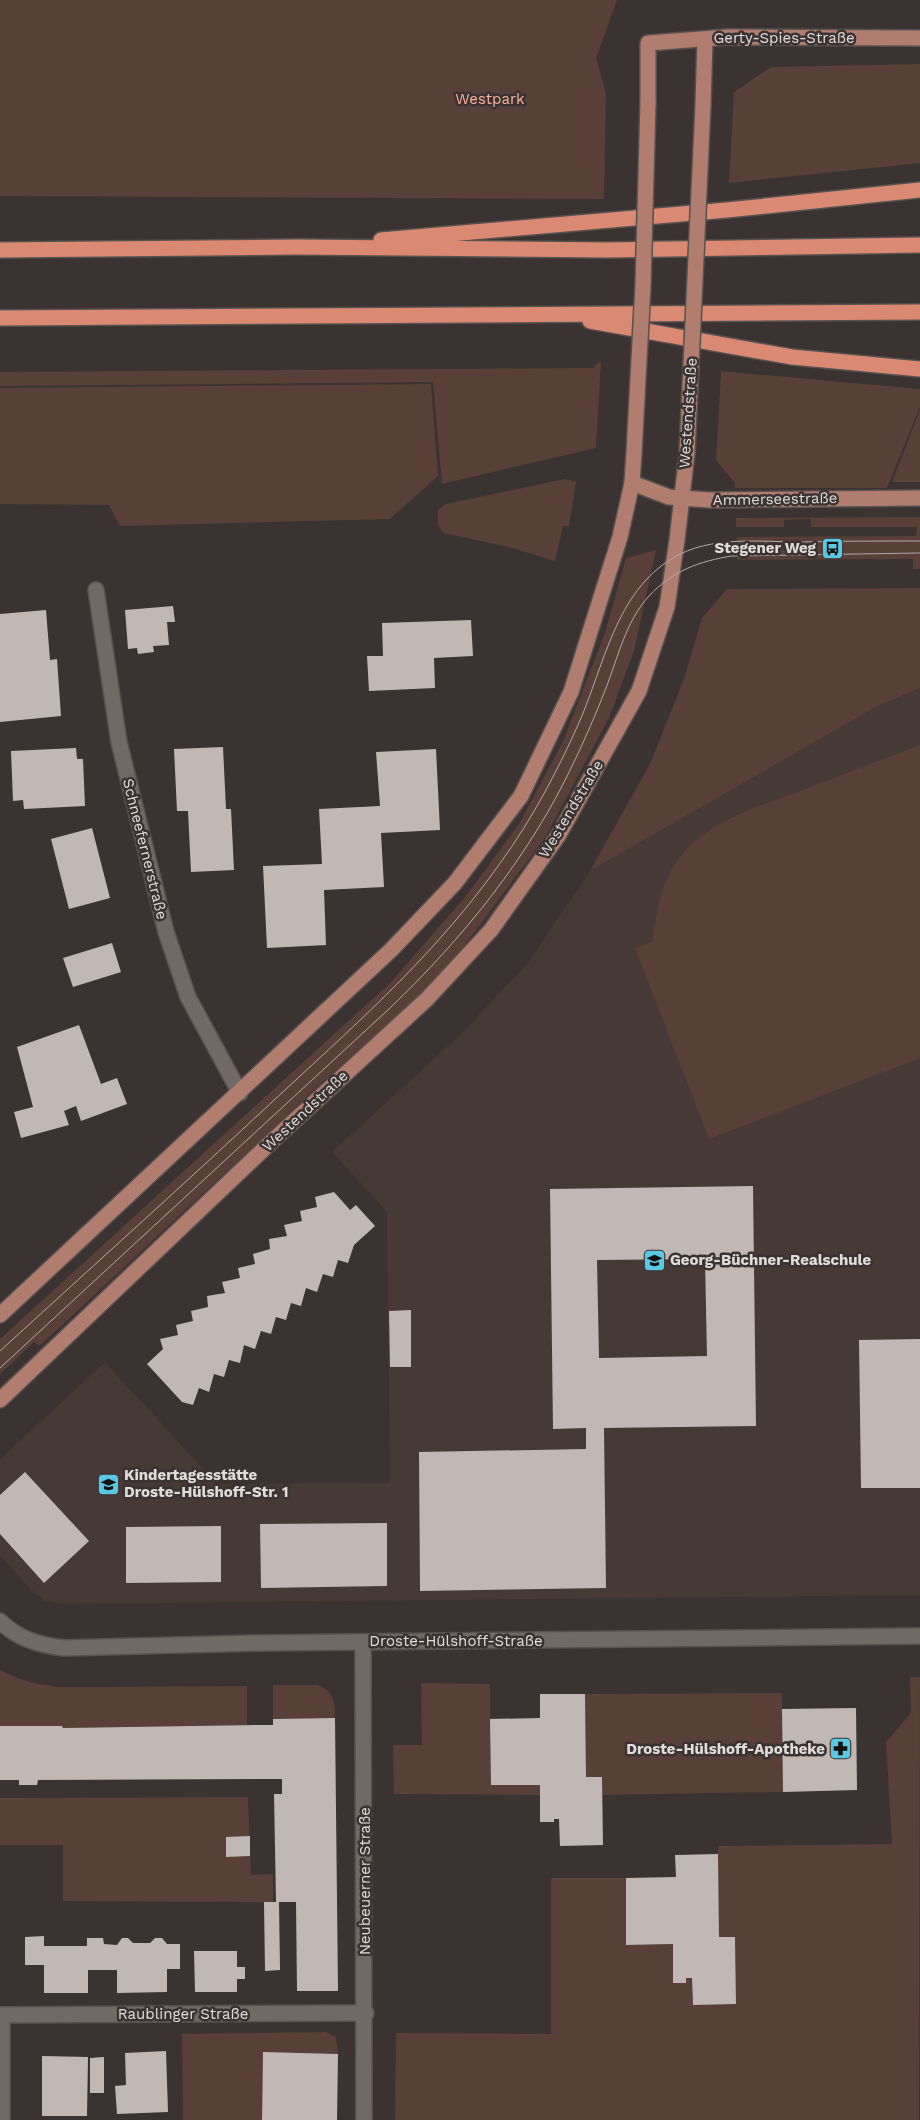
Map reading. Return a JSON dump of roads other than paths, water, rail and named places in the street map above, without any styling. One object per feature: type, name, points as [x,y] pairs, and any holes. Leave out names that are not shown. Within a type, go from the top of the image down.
[{"type":"highway","points":[[297,247],[757,208],[920,190]]},
{"type":"highway","points":[[0,250],[297,247],[607,250],[920,245]]},
{"type":"highway","points":[[0,318],[920,312]]},
{"type":"highway","points":[[557,315],[792,357],[920,369]]},
{"type":"main road","name":"Gerty-Spies-Straße","points":[[632,483],[643,286],[648,43],[705,39],[920,38]]},
{"type":"main road","name":"Westendstraße","points":[[0,1400],[269,1144],[427,999],[492,930],[558,836],[638,691],[666,607],[687,453],[705,39]]},
{"type":"main road","name":"Ammerseestraße","points":[[632,483],[669,497],[682,498],[743,501],[920,498]]},
{"type":"main road","points":[[0,1315],[391,950],[449,890],[521,796],[571,692],[620,537],[632,483]]},
{"type":"street","name":"Schneefernerstraße","points":[[96,590],[119,742],[166,932],[188,997],[240,1093]]},
{"type":"street","name":"Droste-Hülshoff-Straße","points":[[0,1621],[20,1636],[32,1642],[64,1648],[363,1642],[920,1636]]},
{"type":"street","name":"Neubeuerner Straße","points":[[363,1642],[366,2013],[364,2120]]},
{"type":"street","name":"Raublinger Straße","points":[[1,2015],[366,2013]]},
{"type":"street","points":[[1,2015],[2,2120]]},
{"type":"tram line","points":[[0,1351],[344,1036],[399,982],[452,925],[512,846],[553,778],[578,725],[624,610],[637,590],[653,573],[673,558],[688,551],[719,543],[736,541],[920,541]]},
{"type":"tram line","points":[[0,1368],[390,1008],[468,925],[515,864],[536,832],[573,764],[606,688],[628,628],[641,606],[658,587],[677,574],[698,564],[732,556],[920,553]]},
{"type":"place","name":"Stegener Weg","points":[[832,548]]},
{"type":"place","name":"Georg-Büchner-Realschule","points":[[654,1260]]},
{"type":"place","name":"Kindertagesstätte Droste-Hülshoff-Str. 1","points":[[108,1484]]},
{"type":"place","name":"Droste-Hülshoff-Apotheke","points":[[841,1749]]},
{"type":"park label","name":"Westpark","points":[[490,99]]}]
